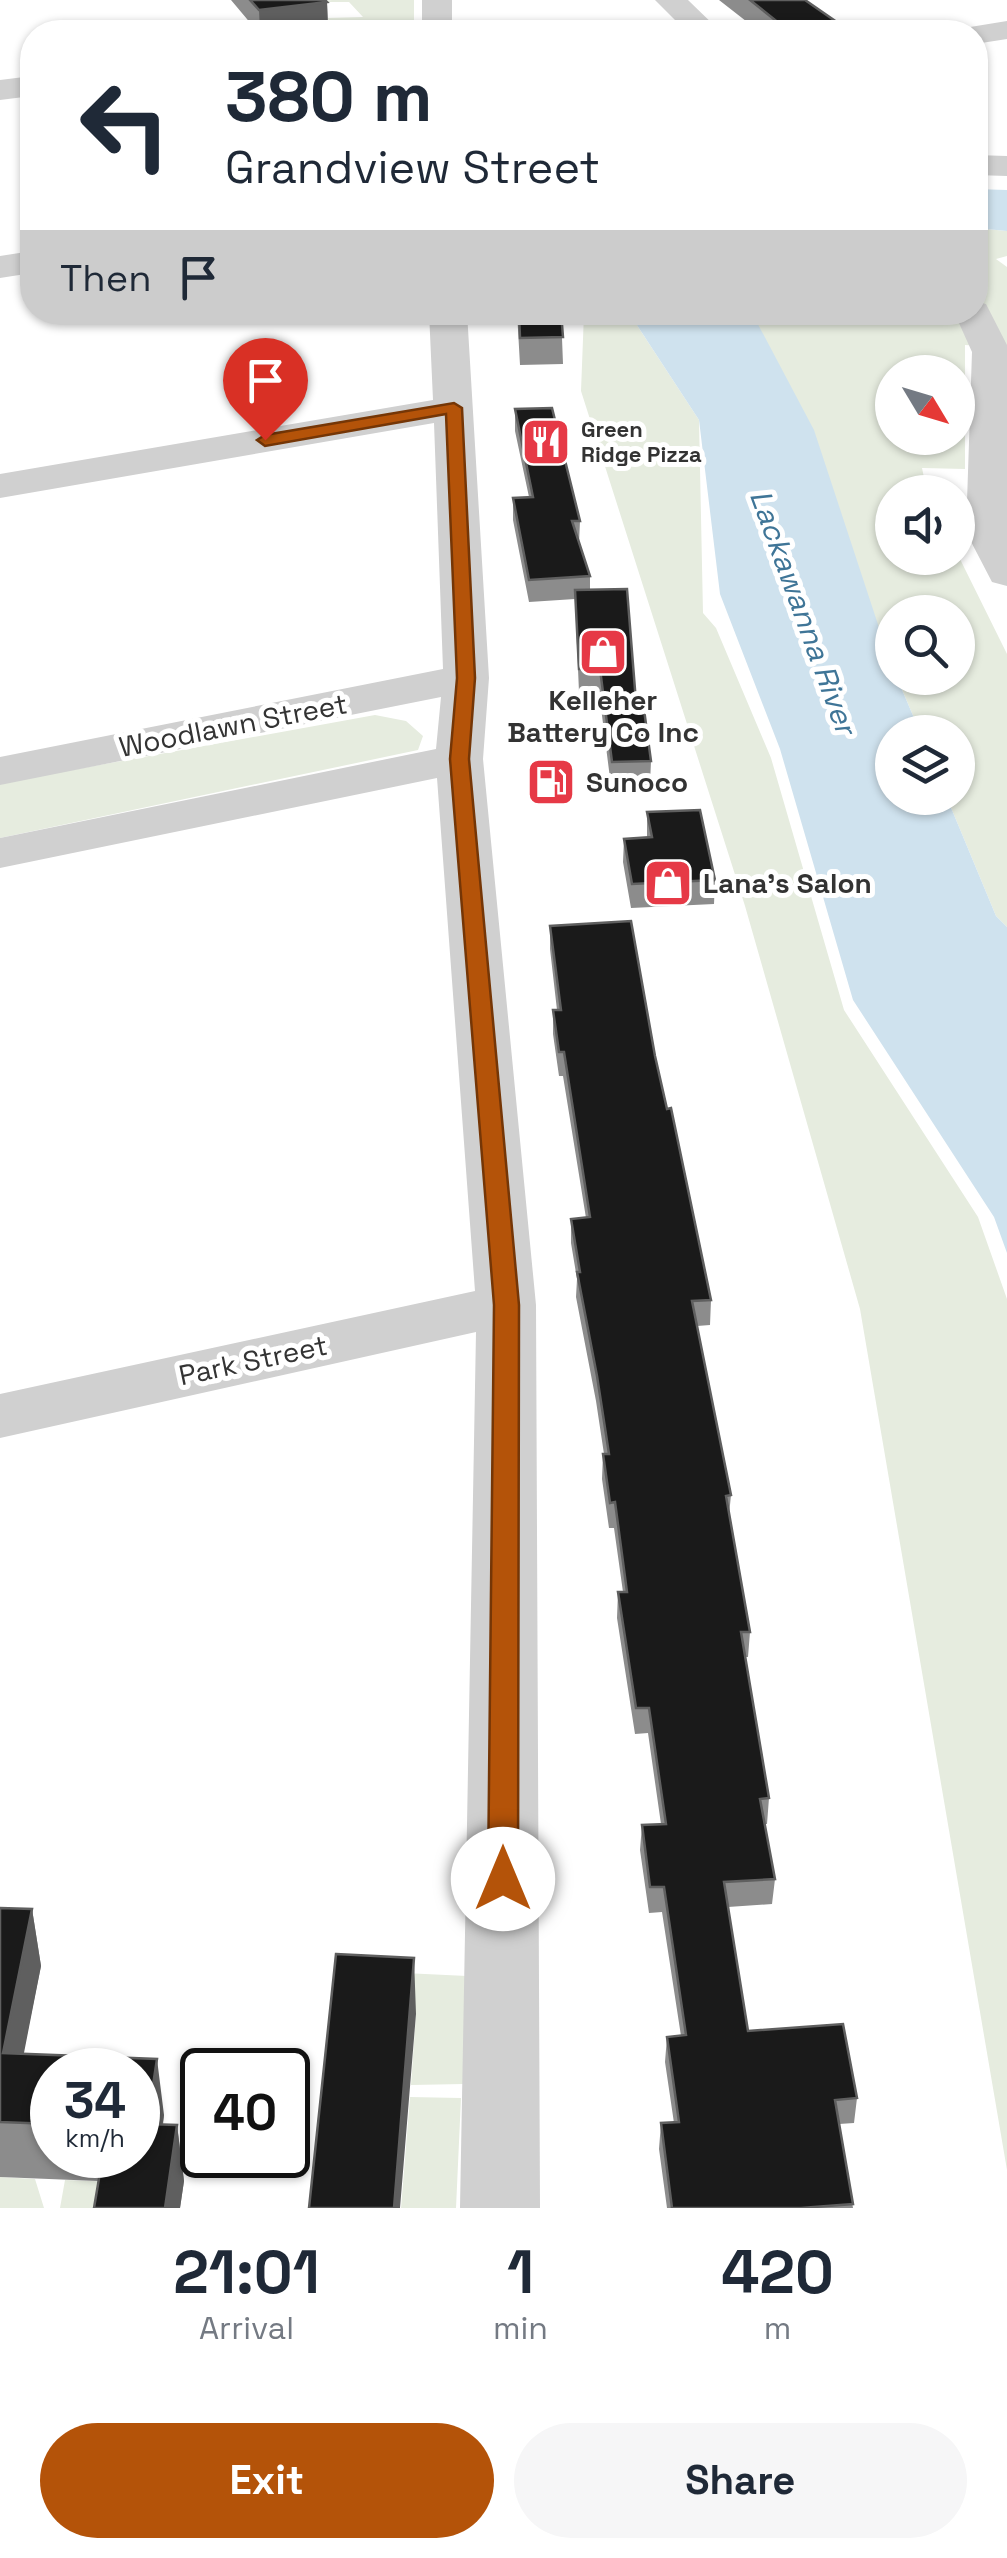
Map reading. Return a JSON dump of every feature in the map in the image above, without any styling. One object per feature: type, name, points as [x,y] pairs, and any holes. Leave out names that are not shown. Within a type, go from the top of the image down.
[{"type":"street","points":[[670,0],[692,20]]},
{"type":"street","points":[[449,325],[466,678],[460,759],[506,1305],[500,2208]]},
{"type":"street","points":[[981,325],[999,353],[988,532],[1007,573]]},
{"type":"street","points":[[0,486],[454,408]]},
{"type":"street","name":"Woodlawn Street","points":[[0,771],[466,678]]},
{"type":"street","points":[[0,853],[460,759]]},
{"type":"street","name":"Park Street","points":[[1,1412],[506,1305]]},
{"type":"shaded area","points":[[414,0],[414,20],[329,20],[363,17],[349,2],[313,2]]},
{"type":"shaded area","points":[[988,229],[1007,231],[1007,256],[996,259],[1007,267],[1007,348],[965,345],[965,355],[875,355],[875,455],[965,455],[965,469],[922,468],[923,475],[875,475],[875,575],[968,575],[1007,654],[1007,927],[996,916],[954,815],[975,815],[975,715],[913,715],[904,695],[975,695],[975,595],[875,595],[875,624],[757,325],[988,325]]},
{"type":"shaded area","points":[[584,325],[637,325],[699,420],[703,613],[716,628],[771,758],[844,1010],[978,1217],[1007,1299],[1007,2170],[860,1309],[745,906],[581,391]]},
{"type":"shaded area","points":[[375,715],[406,721],[423,736],[418,750],[0,838],[0,783]]},
{"type":"shaded area","points":[[404,1973],[467,1976],[464,2084],[411,2085],[416,2014]]},
{"type":"shaded area","points":[[410,2097],[461,2098],[456,2208],[401,2208]]},
{"type":"shaded area","points":[[0,2177],[35,2179],[44,2208],[0,2208]]},
{"type":"shaded area","points":[[65,2180],[115,2182],[111,2208],[60,2208]]},
{"type":"water","points":[[988,189],[1007,190],[1007,231],[988,229]]},
{"type":"water","name":"Lackawanna River","points":[[637,325],[758,325],[814,430],[875,615],[875,695],[904,695],[913,715],[875,715],[875,815],[954,815],[996,916],[1007,927],[1007,1253],[994,1217],[853,1000],[780,749],[720,594],[699,420]]},
{"type":"building","points":[[250,0],[325,0],[327,2],[259,10]]},
{"type":"building","points":[[750,0],[805,0],[834,20],[775,20]]},
{"type":"building","points":[[520,325],[562,325],[563,337],[520,338]]},
{"type":"building","points":[[552,408],[580,521],[572,521],[590,576],[529,580],[513,498],[533,497],[515,409]]},
{"type":"building","points":[[627,589],[636,702],[643,702],[651,761],[612,762],[600,669],[579,669],[575,590]]},
{"type":"building","points":[[700,810],[715,880],[632,884],[624,839],[652,837],[647,812]]},
{"type":"building","points":[[631,921],[655,1056],[667,1109],[671,1108],[711,1300],[692,1301],[731,1495],[726,1496],[750,1632],[741,1632],[769,1798],[760,1799],[775,1879],[724,1882],[748,2031],[843,2024],[857,2098],[835,2100],[853,2204],[672,2208],[661,2123],[679,2122],[667,2037],[686,2035],[664,1887],[650,1887],[642,1825],[666,1824],[649,1708],[636,1708],[618,1592],[627,1592],[615,1502],[610,1503],[603,1454],[609,1454],[571,1219],[590,1217],[564,1052],[559,1052],[553,1010],[561,1010],[550,926]]},
{"type":"building","points":[[0,1908],[32,1909],[3,2053],[30,2054],[30,2123],[0,2122]]},
{"type":"building","points":[[336,1954],[414,1958],[394,2208],[309,2208]]},
{"type":"building","points":[[160,2124],[177,2125],[165,2208],[94,2208],[99,2178],[160,2178]]},
{"type":"place","name":"Green Ridge Pizza","points":[[546,442]]},
{"type":"place","name":"Kelleher Battery Co Inc","points":[[603,652]]},
{"type":"place","name":"Sunoco","points":[[551,782]]},
{"type":"place","name":"Lana's Salon","points":[[668,883]]},
{"type":"route","points":[[265,440],[454,408],[466,678],[460,759],[506,1305],[503,1879]]}]
